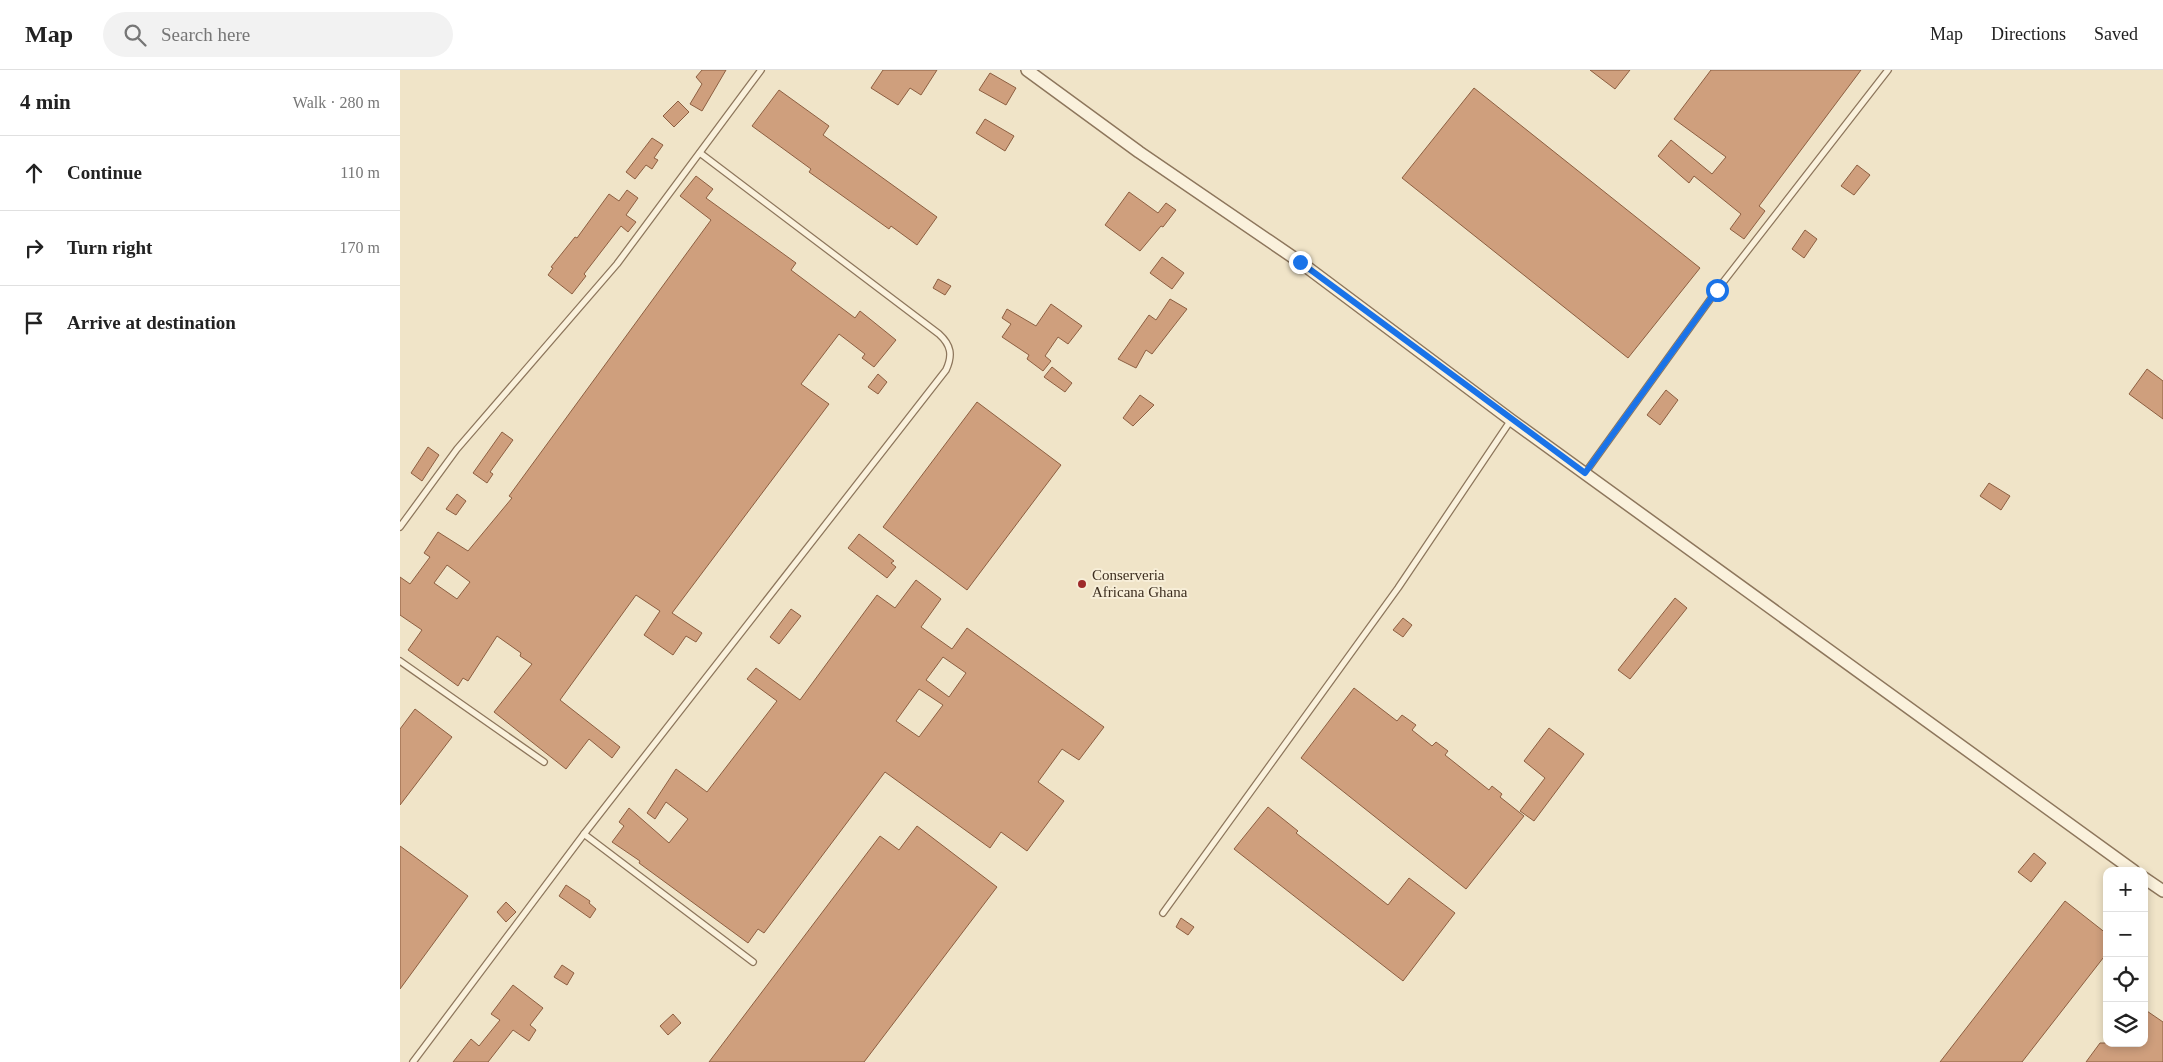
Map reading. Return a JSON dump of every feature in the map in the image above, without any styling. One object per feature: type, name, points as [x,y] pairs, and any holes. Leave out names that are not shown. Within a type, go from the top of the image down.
[{"type":"street","points":[[1033,72],[1154,163],[1300,262],[1511,420],[2128,867]]},
{"type":"street","points":[[2148,881],[2163,892]]},
{"type":"lane","points":[[400,528],[457,449],[617,264],[761,70]]},
{"type":"lane","points":[[1585,473],[1717,290],[1888,70]]},
{"type":"lane","points":[[413,1062],[584,834],[946,370],[950,361],[950,350],[946,341],[939,334],[700,153]]},
{"type":"lane","points":[[1163,913],[1398,588],[1511,420]]},
{"type":"lane","points":[[400,661],[544,762]]},
{"type":"lane","points":[[584,834],[753,962]]},
{"type":"building","points":[[702,70],[726,70],[702,111],[690,104],[702,84],[696,77]]},
{"type":"building","points":[[883,70],[937,70],[921,95],[910,88],[898,105],[871,88]]},
{"type":"building","points":[[1590,70],[1630,70],[1615,89]]},
{"type":"building","points":[[1711,70],[1861,70],[1759,206],[1765,211],[1744,239],[1730,229],[1741,214],[1694,176],[1689,183],[1658,156],[1671,140],[1712,174],[1726,157],[1674,119]]},
{"type":"building","points":[[990,73],[1016,88],[1006,105],[979,90]]},
{"type":"building","points":[[1474,88],[1700,268],[1628,358],[1402,178]]},
{"type":"building","points":[[779,90],[829,126],[823,135],[937,217],[917,245],[891,226],[889,229],[809,172],[811,169],[752,126]]},
{"type":"building","points":[[678,101],[689,112],[674,127],[663,116]]},
{"type":"building","points":[[985,119],[1014,136],[1005,151],[976,133]]},
{"type":"building","points":[[652,138],[663,145],[654,158],[658,160],[652,169],[646,165],[635,179],[626,172]]},
{"type":"building","points":[[1857,165],[1870,175],[1854,195],[1841,186]]},
{"type":"building","points":[[696,176],[713,189],[706,198],[796,263],[791,270],[855,318],[860,311],[896,340],[874,367],[862,358],[865,354],[839,334],[801,384],[829,404],[672,613],[702,633],[696,642],[686,636],[673,655],[644,635],[660,611],[636,595],[560,700],[620,747],[612,758],[589,739],[566,769],[494,712],[532,664],[520,656],[521,653],[497,636],[468,681],[463,678],[458,686],[408,650],[422,630],[400,615],[400,577],[410,584],[430,557],[424,553],[438,532],[468,551],[512,498],[509,496],[711,220],[680,196]],"holes":[[[447,565],[470,582],[457,599],[434,583]]]},
{"type":"building","points":[[627,190],[638,198],[626,215],[636,222],[628,232],[621,226],[584,274],[586,276],[572,294],[548,275],[553,268],[551,267],[575,237],[577,238],[609,194],[619,201]]},
{"type":"building","points":[[1129,192],[1158,213],[1166,203],[1176,210],[1140,251],[1105,225]]},
{"type":"building","points":[[1805,230],[1817,239],[1804,258],[1792,249]]},
{"type":"building","points":[[1162,257],[1184,273],[1172,289],[1150,273]]},
{"type":"building","points":[[938,279],[951,286],[945,295],[933,288]]},
{"type":"building","points":[[1170,299],[1187,309],[1152,354],[1146,350],[1136,368],[1118,359],[1149,315],[1156,320]]},
{"type":"building","points":[[1051,304],[1082,326],[1068,344],[1058,337],[1045,356],[1051,361],[1043,371],[1027,359],[1029,355],[1002,337],[1011,324],[1002,318],[1007,309],[1036,326]]},
{"type":"building","points":[[1052,367],[1072,383],[1065,392],[1044,377]]},
{"type":"building","points":[[2147,369],[2163,381],[2163,419],[2129,394]]},
{"type":"building","points":[[878,374],[887,382],[878,394],[868,387]]},
{"type":"building","points":[[1666,390],[1678,400],[1660,425],[1647,415]]},
{"type":"building","points":[[1140,395],[1154,405],[1133,426],[1123,418]]},
{"type":"building","points":[[977,402],[1061,465],[967,590],[883,527]]},
{"type":"building","points":[[502,432],[513,440],[490,472],[493,474],[487,483],[473,473]]},
{"type":"building","points":[[428,447],[439,455],[422,481],[411,473]]},
{"type":"building","points":[[1989,483],[2010,496],[2001,510],[1980,496]]},
{"type":"building","points":[[457,494],[466,501],[456,515],[446,509]]},
{"type":"building","points":[[859,534],[894,561],[891,563],[896,567],[887,578],[848,548]]},
{"type":"building","points":[[916,580],[941,599],[921,627],[952,649],[967,628],[1104,727],[1079,760],[1062,749],[1038,782],[1064,801],[1027,851],[1001,832],[990,848],[885,772],[764,933],[758,929],[748,943],[612,842],[624,826],[619,822],[629,808],[669,843],[688,819],[666,802],[655,819],[647,813],[676,769],[707,792],[777,701],[747,679],[756,668],[800,700],[877,595],[895,608]],"holes":[[[943,657],[966,673],[949,697],[926,680]],[[919,689],[943,705],[919,737],[896,721]]]},
{"type":"building","points":[[1675,598],[1687,608],[1630,679],[1618,670]]},
{"type":"building","points":[[791,609],[801,616],[779,644],[770,637]]},
{"type":"building","points":[[1403,618],[1412,625],[1403,637],[1393,630]]},
{"type":"building","points":[[1354,688],[1397,721],[1402,715],[1416,725],[1412,730],[1432,746],[1436,742],[1448,751],[1445,755],[1489,790],[1492,786],[1502,794],[1500,797],[1524,816],[1466,889],[1301,758]]},
{"type":"building","points":[[415,709],[452,737],[400,805],[400,729]]},
{"type":"building","points":[[1549,728],[1584,754],[1534,821],[1520,811],[1545,778],[1524,761]]},
{"type":"building","points":[[1268,807],[1298,831],[1296,833],[1388,905],[1409,878],[1455,913],[1403,981],[1234,849]]},
{"type":"building","points":[[917,826],[997,887],[864,1062],[709,1062],[880,836],[899,850]]},
{"type":"building","points":[[400,846],[468,896],[400,989]]},
{"type":"building","points":[[2034,853],[2046,863],[2031,882],[2018,872]]},
{"type":"building","points":[[566,885],[590,901],[589,903],[596,909],[590,918],[559,896]]},
{"type":"building","points":[[2065,901],[2103,931],[2103,958],[2022,1062],[1940,1062]]},
{"type":"building","points":[[506,902],[516,912],[506,922],[497,912]]},
{"type":"building","points":[[1181,918],[1194,927],[1188,935],[1176,927]]},
{"type":"building","points":[[562,965],[574,973],[567,985],[554,977]]},
{"type":"building","points":[[513,985],[543,1008],[530,1025],[536,1030],[529,1041],[513,1030],[488,1062],[453,1062],[471,1039],[479,1046],[500,1020],[491,1014]]},
{"type":"building","points":[[2148,1012],[2163,1022],[2163,1062],[2086,1062],[2100,1043],[2103,1043],[2103,1047],[2148,1047]]},
{"type":"building","points":[[673,1014],[681,1023],[668,1035],[660,1026]]},
{"type":"place","name":"Conserveria Africana Ghana","points":[[1082,584]]},
{"type":"route","points":[[1300,262],[1585,473],[1717,290]]}]
